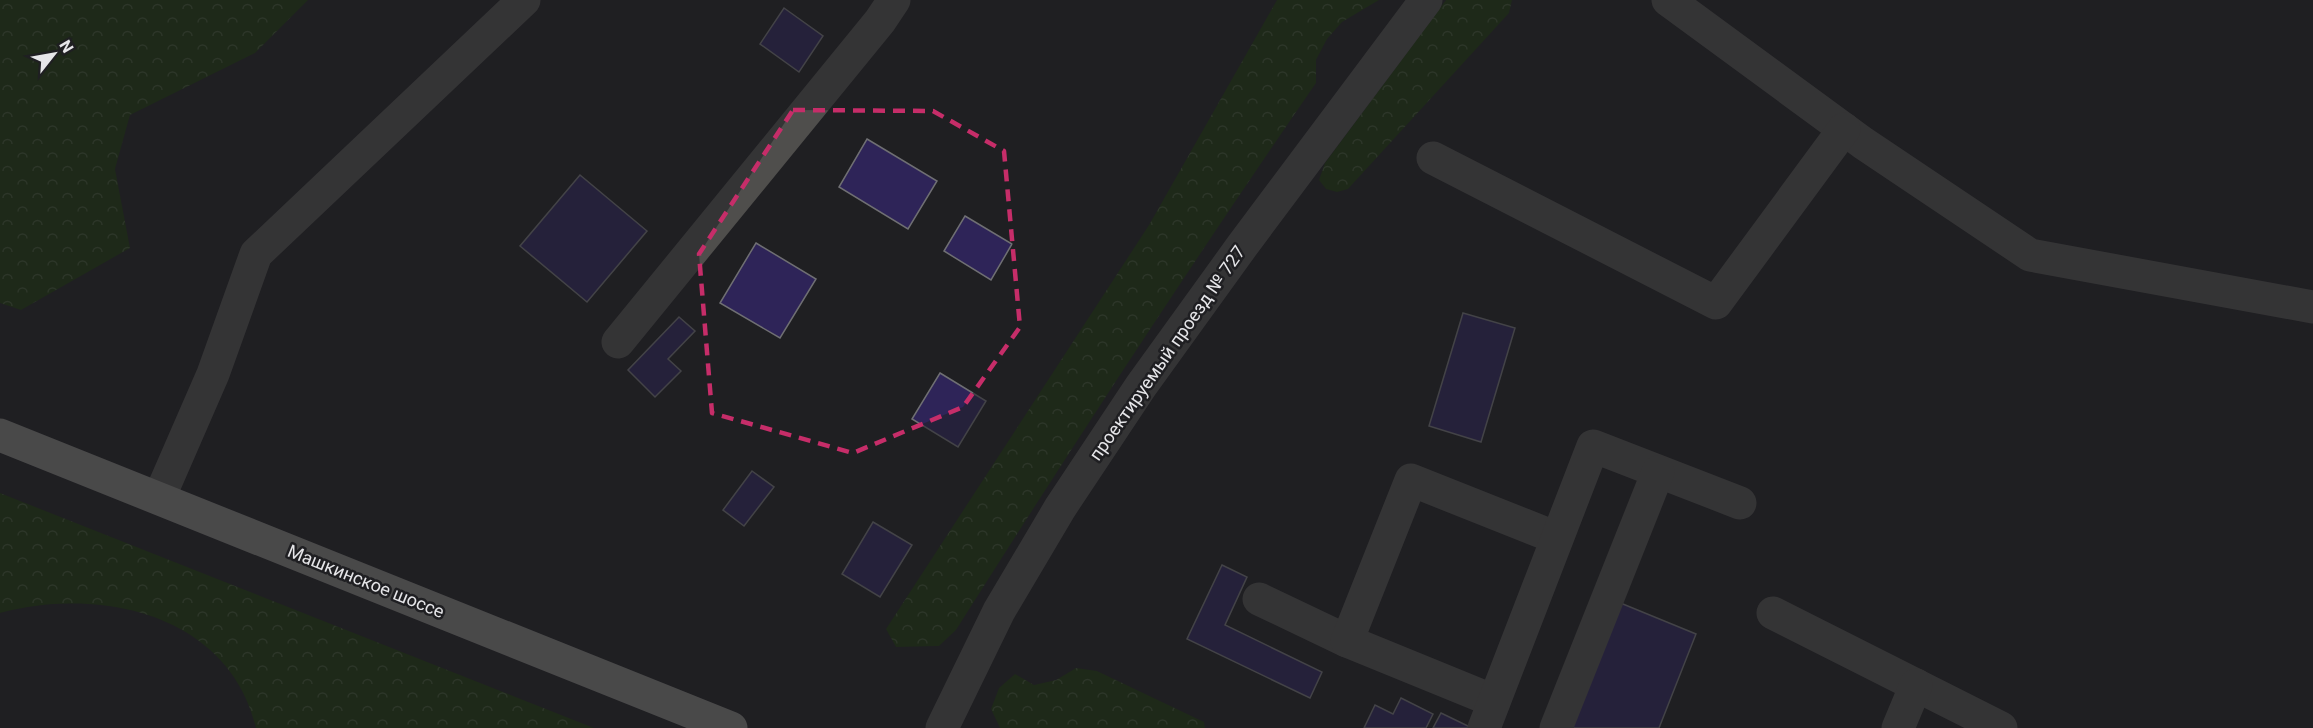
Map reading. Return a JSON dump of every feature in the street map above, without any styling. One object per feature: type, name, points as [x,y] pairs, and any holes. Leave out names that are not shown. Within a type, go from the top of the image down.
[{"type":"main road","name":"Машкинское шоссе","points":[[0,435],[731,728]]},
{"type":"street","points":[[159,498],[213,374],[256,254],[524,0]]},
{"type":"street","points":[[618,342],[880,21],[894,0]]},
{"type":"street","name":"проектируемый проезд № 727","points":[[942,728],[999,611],[1072,489],[1141,386],[1235,255],[1426,0]]},
{"type":"street","points":[[1668,0],[1844,129],[2030,255],[2313,307]]},
{"type":"street","points":[[1433,158],[1716,303],[1844,129]]},
{"type":"street","points":[[1259,599],[1489,714],[1593,446],[1740,503]]},
{"type":"street","points":[[1556,728],[1658,472]]},
{"type":"street","points":[[1347,641],[1411,480],[1557,538]]},
{"type":"street","points":[[1773,613],[2001,728]]},
{"type":"street","points":[[1898,728],[1916,685]]},
{"type":"highlighted area","points":[[793,110],[933,111],[1004,151],[1020,327],[963,407],[853,453],[712,413],[699,254]]},
{"type":"green space","points":[[0,0],[308,0],[255,53],[130,115],[115,169],[130,248],[21,310],[0,303]]},
{"type":"green space","points":[[1277,0],[1379,0],[1342,22],[1327,39],[1316,60],[1316,83],[1133,355],[956,630],[939,646],[896,647],[886,629],[1149,225]]},
{"type":"green space","points":[[1446,0],[1512,0],[1509,13],[1348,189],[1337,192],[1326,189],[1319,180],[1325,163]]},
{"type":"green space","points":[[0,493],[594,728],[256,728],[241,689],[219,658],[190,634],[155,618],[118,607],[78,604],[39,606],[0,613]]},
{"type":"green space","points":[[1076,668],[1097,671],[1204,722],[1205,728],[1000,728],[991,709],[999,688],[1015,674],[1034,685],[1056,680]]},
{"type":"building","points":[[784,8],[823,36],[799,72],[760,44]]},
{"type":"building","points":[[867,139],[937,181],[908,229],[839,187]]},
{"type":"building","points":[[580,175],[647,231],[587,302],[520,246]]},
{"type":"building","points":[[965,216],[1012,244],[991,280],[944,251]]},
{"type":"building","points":[[756,243],[816,279],[780,338],[720,303]]},
{"type":"building","points":[[1463,313],[1515,328],[1481,442],[1429,426]]},
{"type":"building","points":[[679,317],[695,331],[668,359],[681,371],[655,397],[628,370]]},
{"type":"building","points":[[940,373],[986,401],[958,447],[912,419]]},
{"type":"building","points":[[752,471],[774,487],[744,526],[723,510]]},
{"type":"building","points":[[873,522],[912,545],[880,597],[842,574]]},
{"type":"building","points":[[1222,565],[1247,577],[1225,625],[1322,672],[1310,698],[1187,639]]},
{"type":"building","points":[[1618,602],[1696,634],[1659,728],[1567,728]]},
{"type":"building","points":[[1401,698],[1433,714],[1426,728],[1364,728],[1375,705],[1393,714]]},
{"type":"building","points":[[1441,713],[1470,727],[1433,728]]}]
